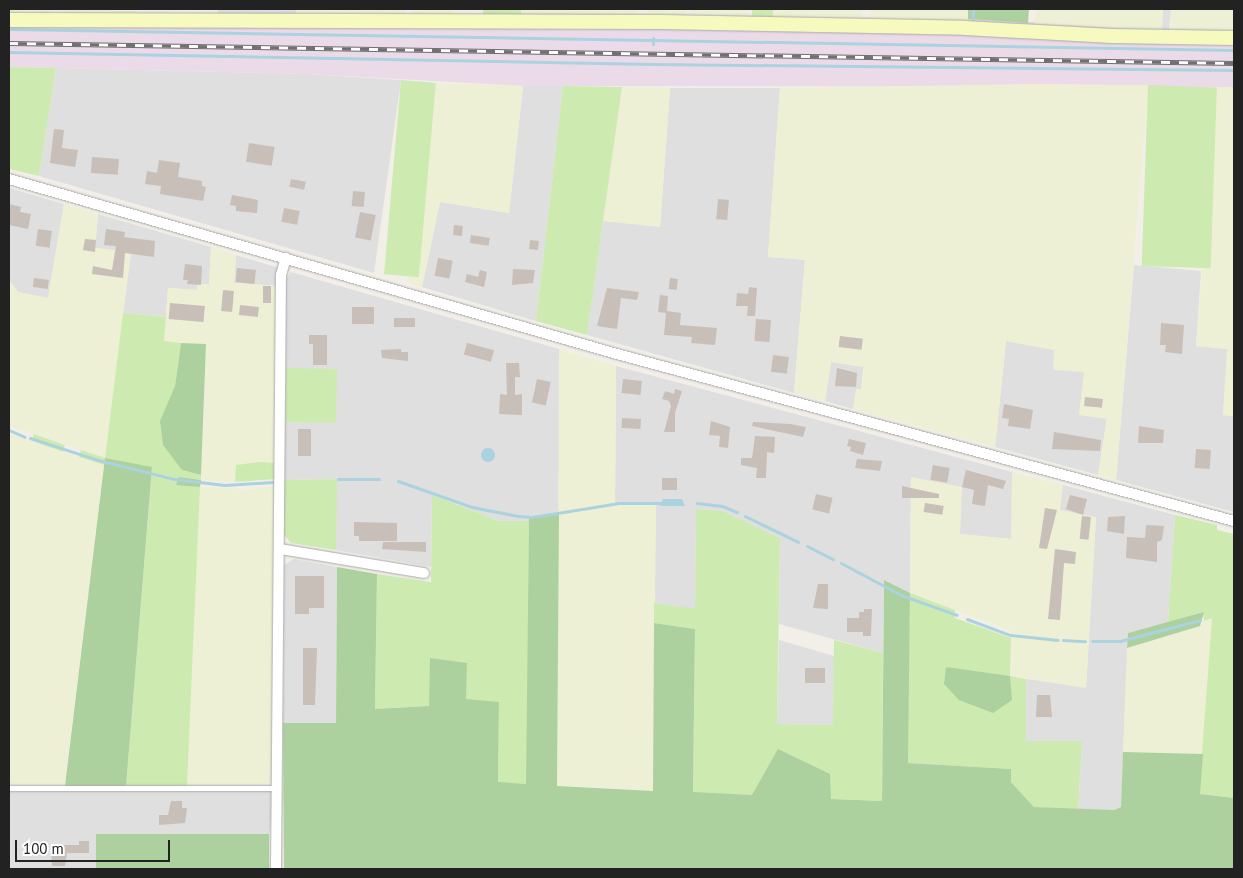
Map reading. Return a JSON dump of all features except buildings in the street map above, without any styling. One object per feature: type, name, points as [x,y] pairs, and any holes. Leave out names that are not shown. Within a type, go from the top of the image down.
[{"type":"street","points":[[9,20],[662,22],[965,28],[1112,36],[1234,38]]},
{"type":"street","points":[[9,178],[617,354],[1234,521]]},
{"type":"street","points":[[276,869],[281,275],[286,258]]},
{"type":"street","points":[[280,549],[424,573]]},
{"type":"lane","points":[[9,788],[277,788]]},
{"type":"shaded area","points":[[218,9],[296,9],[296,15],[218,15]]},
{"type":"shaded area","points":[[1163,9],[1171,9],[1169,31],[1162,30]]},
{"type":"shaded area","points":[[607,14],[968,19],[1234,33],[1234,87],[523,86],[309,74],[9,67],[9,15]]},
{"type":"shaded area","points":[[56,68],[309,74],[401,80],[374,273],[39,176]]},
{"type":"shaded area","points":[[523,86],[563,86],[536,321],[422,287],[440,202],[509,213]]},
{"type":"shaded area","points":[[670,88],[780,88],[768,256],[805,260],[794,393],[587,335],[603,221],[660,226]]},
{"type":"shaded area","points":[[9,188],[64,204],[48,298],[18,292],[9,280]]},
{"type":"shaded area","points":[[98,214],[211,247],[209,284],[197,290],[168,288],[166,317],[123,313],[131,252],[95,248]]},
{"type":"shaded area","points":[[236,255],[279,268],[279,286],[234,283]]},
{"type":"shaded area","points":[[1134,265],[1201,271],[1196,346],[1228,349],[1223,415],[1234,416],[1234,512],[1116,480]]},
{"type":"shaded area","points":[[291,272],[559,349],[559,514],[529,518],[529,521],[499,521],[432,495],[431,567],[336,550],[336,479],[284,480],[285,422],[336,422],[336,370],[286,370],[285,281]]},
{"type":"shaded area","points":[[1006,341],[1055,350],[1084,372],[1107,418],[1098,475],[995,447]]},
{"type":"shaded area","points":[[831,362],[864,367],[861,390],[857,389],[853,409],[825,401]]},
{"type":"shaded area","points":[[616,366],[1012,472],[1012,539],[959,534],[911,478],[910,593],[884,580],[883,653],[779,624],[780,538],[723,511],[696,509],[695,610],[654,603],[656,505],[615,506]]},
{"type":"shaded area","points":[[1063,485],[1175,515],[1168,623],[1128,633],[1121,807],[1114,810],[1078,810],[1082,741],[1026,741],[1026,679],[1086,687],[1096,518],[1059,510]]},
{"type":"shaded area","points":[[294,559],[337,567],[336,723],[283,723],[284,565]]},
{"type":"shaded area","points":[[779,640],[834,656],[833,725],[777,724]]},
{"type":"shaded area","points":[[9,790],[274,791],[269,834],[96,834],[96,869],[9,869]]},
{"type":"green space","points":[[9,9],[52,9],[52,15],[9,15]]},
{"type":"green space","points":[[62,9],[134,9],[134,15],[62,15]]},
{"type":"green space","points":[[296,9],[406,9],[406,15],[296,15]]},
{"type":"green space","points":[[412,9],[454,9],[454,15],[412,15]]},
{"type":"green space","points":[[483,9],[521,9],[521,14],[483,14]]},
{"type":"green space","points":[[521,9],[638,9],[638,14],[521,14]]},
{"type":"green space","points":[[648,9],[686,9],[686,16],[647,15]]},
{"type":"green space","points":[[691,9],[748,9],[747,18],[691,16]]},
{"type":"green space","points":[[752,9],[773,9],[773,18],[752,18]]},
{"type":"green space","points":[[773,9],[862,9],[862,20],[772,18]]},
{"type":"green space","points":[[870,9],[968,9],[968,20],[870,20]]},
{"type":"green space","points":[[968,9],[1029,9],[1028,23],[968,19]]},
{"type":"green space","points":[[1036,9],[1163,9],[1162,30],[1034,24]]},
{"type":"green space","points":[[1171,9],[1234,9],[1234,31],[1171,31]]},
{"type":"green space","points":[[9,67],[56,68],[39,176],[9,169]]},
{"type":"green space","points":[[401,80],[436,83],[419,277],[384,274]]},
{"type":"green space","points":[[436,83],[523,86],[509,213],[440,202],[422,287],[408,283]]},
{"type":"green space","points":[[1032,84],[1148,85],[1116,480],[1098,475],[1107,419],[1079,415],[1084,372],[1053,370],[1054,350],[1006,341],[995,447],[853,409],[856,389],[861,389],[863,367],[831,362],[825,401],[794,393],[805,260],[768,257],[780,88]]},
{"type":"green space","points":[[1148,85],[1217,87],[1211,268],[1142,266]]},
{"type":"green space","points":[[563,86],[622,87],[587,335],[536,321]]},
{"type":"green space","points":[[622,87],[670,88],[660,227],[603,221]]},
{"type":"green space","points":[[1217,87],[1234,87],[1234,416],[1223,415],[1227,349],[1196,346]]},
{"type":"green space","points":[[64,204],[98,214],[95,248],[131,252],[105,458],[9,426],[9,280],[18,292],[48,298]]},
{"type":"green space","points":[[211,247],[236,255],[234,283],[279,286],[276,463],[237,465],[235,482],[201,480],[206,345],[164,341],[168,288],[197,290],[197,284],[209,284]]},
{"type":"green space","points":[[123,313],[166,317],[164,341],[181,343],[175,386],[161,421],[182,470],[201,475],[201,480],[179,477],[177,484],[200,487],[187,786],[126,787],[152,468],[105,458]]},
{"type":"green space","points":[[181,343],[206,344],[201,475],[182,470],[163,445],[160,421],[175,386]]},
{"type":"green space","points":[[559,349],[616,366],[615,505],[656,505],[653,791],[557,786]]},
{"type":"green space","points":[[286,368],[337,369],[336,423],[285,422]]},
{"type":"green space","points":[[9,433],[105,465],[65,786],[9,786]]},
{"type":"green space","points":[[34,434],[65,445],[63,452],[32,441]]},
{"type":"green space","points":[[81,450],[105,458],[105,465],[79,457]]},
{"type":"green space","points":[[105,458],[152,467],[126,787],[65,786]]},
{"type":"green space","points":[[259,462],[276,463],[275,479],[235,482],[236,465]]},
{"type":"green space","points":[[1012,472],[1063,485],[1060,510],[1096,517],[1086,688],[1010,676],[1011,631],[910,593],[911,477],[962,487],[960,534],[1011,539]]},
{"type":"green space","points":[[179,477],[201,480],[200,487],[176,485]]},
{"type":"green space","points":[[337,479],[336,550],[291,543],[284,535],[284,480]]},
{"type":"green space","points":[[275,486],[275,779],[266,784],[187,786],[200,487],[252,489]]},
{"type":"green space","points":[[432,495],[499,521],[529,521],[527,784],[498,783],[499,702],[375,709],[377,574],[431,582]]},
{"type":"green space","points":[[696,509],[723,511],[780,538],[777,724],[833,725],[834,640],[883,653],[882,801],[693,793],[695,629],[654,623],[654,603],[695,609]]},
{"type":"green space","points":[[559,514],[557,786],[653,791],[654,623],[695,629],[693,792],[752,795],[778,749],[830,774],[831,799],[882,801],[884,580],[910,593],[908,763],[1011,769],[1011,782],[1034,807],[1114,810],[1121,807],[1123,752],[1203,754],[1200,794],[1234,798],[1234,869],[284,869],[283,723],[336,723],[337,567],[377,574],[375,709],[429,706],[430,658],[467,663],[466,699],[499,702],[498,782],[526,784],[529,518]]},
{"type":"green space","points":[[1175,515],[1217,525],[1217,530],[1234,534],[1234,798],[1199,794],[1212,618],[1204,621],[1203,613],[1168,623]]},
{"type":"green space","points":[[910,593],[955,610],[955,618],[1011,638],[1010,676],[1026,679],[1026,741],[1082,741],[1078,810],[1034,807],[1011,782],[1011,769],[907,763]]},
{"type":"green space","points":[[1204,612],[1200,626],[1127,648],[1128,633]]},
{"type":"green space","points":[[1212,618],[1203,754],[1123,752],[1127,648],[1200,626],[1204,621]]},
{"type":"green space","points":[[946,667],[1010,676],[1012,700],[993,713],[959,700],[944,684]]},
{"type":"green space","points":[[96,834],[269,834],[269,869],[96,869]]},
{"type":"water","points":[[485,448],[491,448],[495,455],[491,462],[485,462],[481,458],[481,452]]},
{"type":"water","points":[[663,499],[682,499],[685,506],[660,506]]},
{"type":"waterway","points":[[973,9],[973,19]]},
{"type":"waterway","points":[[9,29],[1234,50]]},
{"type":"waterway","points":[[653,38],[653,44]]},
{"type":"waterway","points":[[9,52],[653,64],[1234,70]]},
{"type":"waterway","points":[[9,430],[25,437]]},
{"type":"waterway","points":[[30,438],[98,460],[174,479],[225,485],[273,482]]},
{"type":"waterway","points":[[338,479],[379,479]]},
{"type":"waterway","points":[[398,481],[472,507],[518,516],[532,517],[619,503],[662,503]]},
{"type":"waterway","points":[[697,503],[722,506],[737,512]]},
{"type":"waterway","points":[[745,516],[798,542]]},
{"type":"waterway","points":[[807,546],[833,559]]},
{"type":"waterway","points":[[841,563],[901,595],[957,615]]},
{"type":"waterway","points":[[967,619],[1010,635],[1058,640]]},
{"type":"waterway","points":[[1092,641],[1120,641],[1200,620]]},
{"type":"waterway","points":[[1063,640],[1085,641]]},
{"type":"railway","points":[[9,43],[1234,63]]}]
